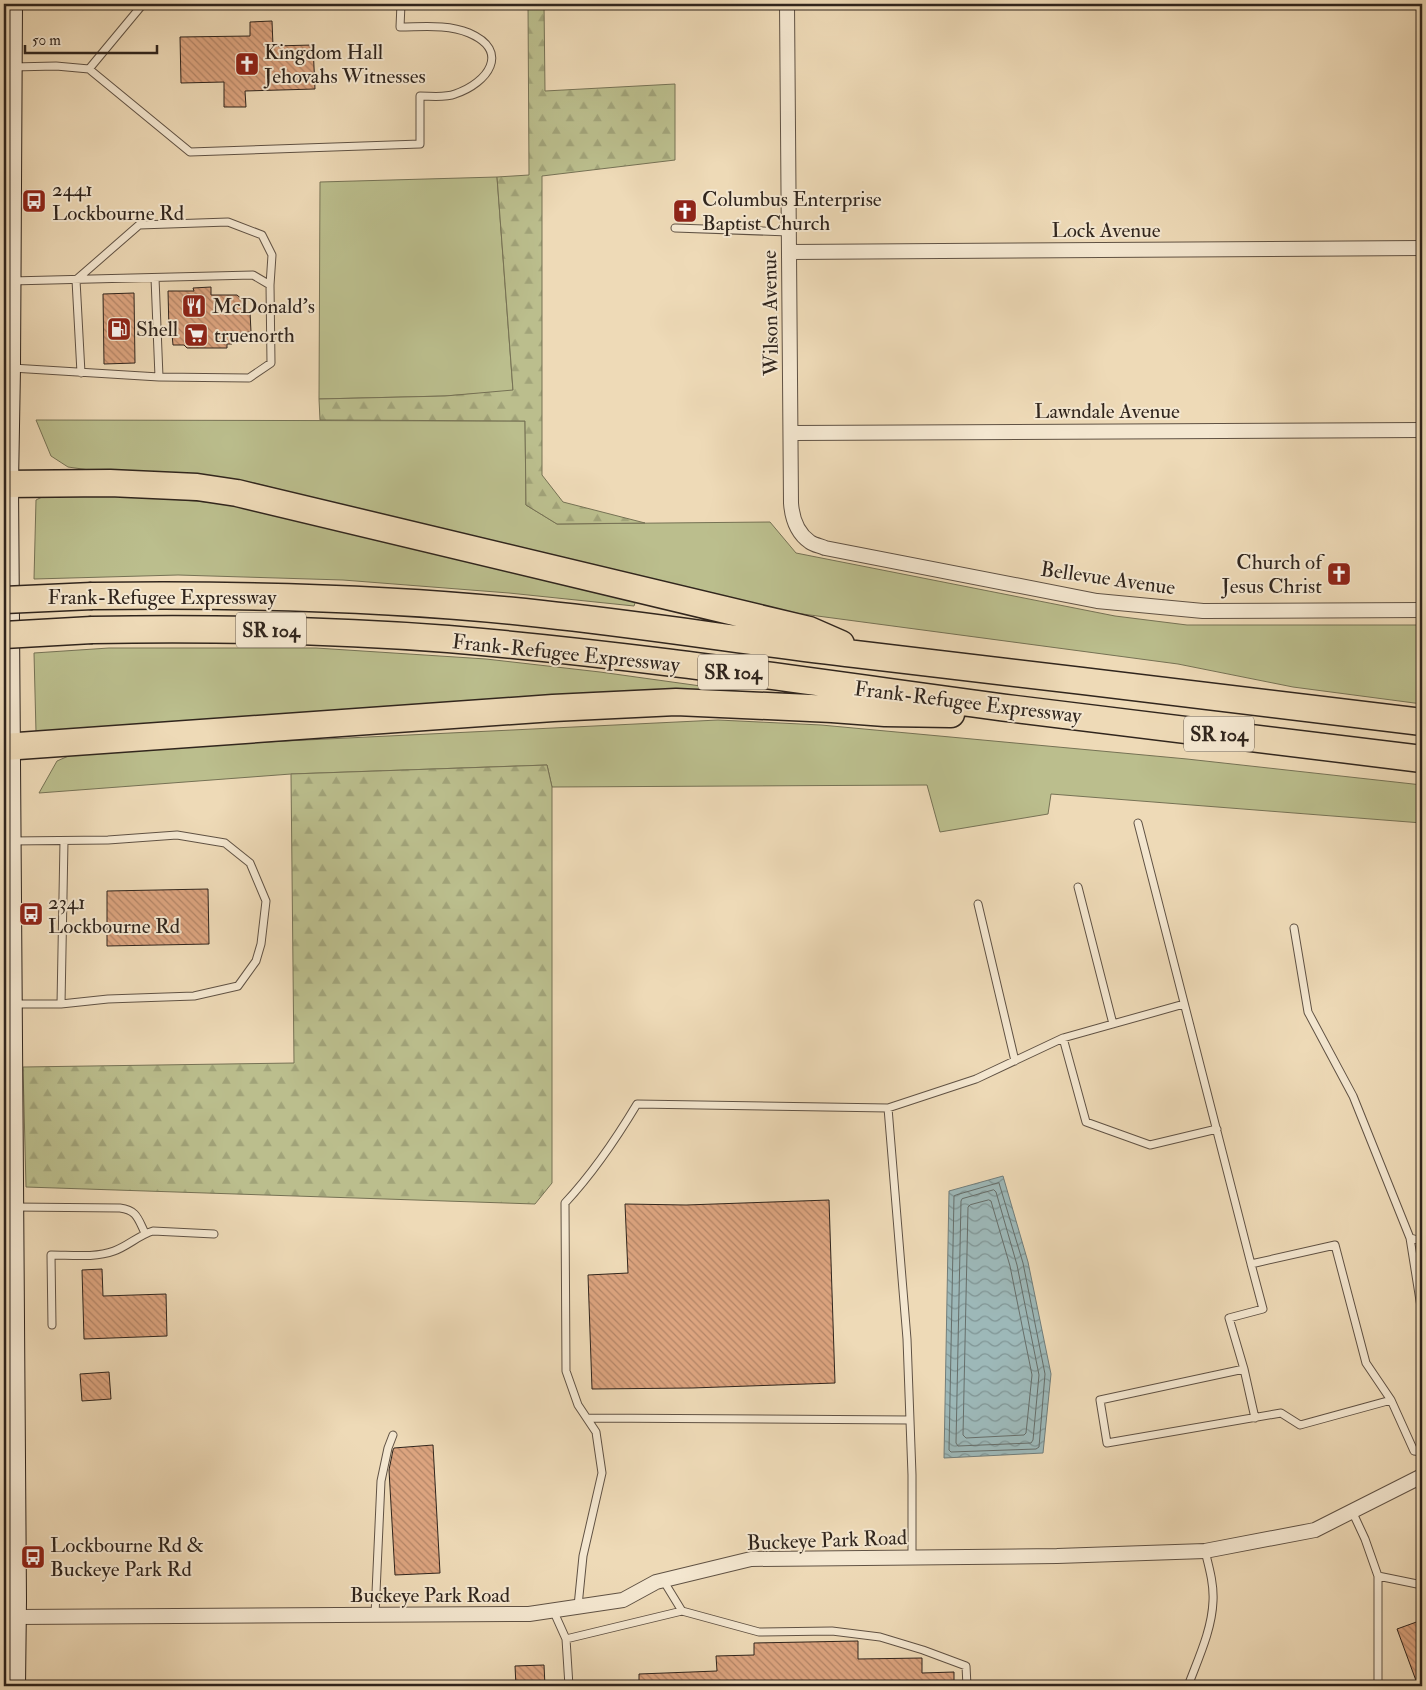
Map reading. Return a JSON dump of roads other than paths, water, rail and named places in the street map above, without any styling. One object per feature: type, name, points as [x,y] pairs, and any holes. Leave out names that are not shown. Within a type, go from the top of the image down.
[{"type":"highway","points":[[6,484],[110,483],[197,486],[236,493],[809,630],[869,656]]},
{"type":"highway","name":"Frank-Refugee Expressway","points":[[4,600],[159,595],[316,597],[448,605],[541,614],[869,656],[1422,722]]},
{"type":"highway","name":"Frank-Refugee Expressway","points":[[4,635],[92,630],[230,629],[449,640],[641,660],[1016,709],[1422,758]]},
{"type":"highway","points":[[7,748],[553,708],[676,702],[946,715],[1016,709]]},
{"type":"main road","points":[[12,4],[11,281],[7,368],[6,484],[12,1208],[9,1278],[14,1686]]},
{"type":"street","name":"Wilson Avenue","points":[[787,4],[792,517],[799,529]]},
{"type":"street","name":"Lock Avenue","points":[[790,252],[1422,248]]},
{"type":"street","name":"Lawndale Avenue","points":[[792,433],[1422,430]]},
{"type":"street","name":"Bellevue Avenue","points":[[799,529],[810,542],[825,548],[1098,601],[1202,611],[1422,610]]},
{"type":"street","name":"Buckeye Park Road","points":[[14,1605],[375,1615],[529,1614],[623,1600],[656,1582],[751,1559],[1057,1556],[1205,1551],[1315,1530],[1422,1476]]},
{"type":"lane","points":[[89,70],[143,4]]},
{"type":"lane","points":[[13,67],[56,66],[89,70],[190,152],[420,144],[420,96],[454,95],[480,81],[490,69],[493,57],[486,43],[468,33],[444,26],[400,27],[401,4]]},
{"type":"lane","points":[[7,368],[159,377],[249,378],[271,362],[270,285],[272,255],[262,235],[228,222],[139,225],[76,280]]},
{"type":"lane","points":[[675,228],[790,232]]},
{"type":"lane","points":[[11,281],[253,275],[270,285]]},
{"type":"lane","points":[[155,278],[159,377]]},
{"type":"lane","points":[[76,280],[80,373]]},
{"type":"lane","points":[[1138,823],[1263,1309],[1229,1318],[1244,1369],[1255,1418]]},
{"type":"lane","points":[[9,994],[61,1004],[108,999],[194,996],[238,986],[256,961],[261,944],[266,901],[250,863],[225,843],[177,835],[108,840],[10,841]]},
{"type":"lane","points":[[61,1004],[64,841]]},
{"type":"lane","points":[[1078,887],[1113,1024]]},
{"type":"lane","points":[[978,904],[1015,1061]]},
{"type":"lane","points":[[1294,928],[1308,1012],[1353,1096],[1410,1238],[1422,1313]]},
{"type":"lane","points":[[578,1606],[583,1556],[602,1474],[596,1432],[578,1405],[566,1371],[565,1203],[583,1185],[619,1134],[637,1104],[888,1108],[976,1079],[1064,1038],[1184,1004]]},
{"type":"lane","points":[[1064,1038],[1086,1122],[1150,1145],[1217,1129]]},
{"type":"lane","points":[[888,1108],[907,1339],[911,1438],[912,1557]]},
{"type":"lane","points":[[12,1208],[129,1209],[134,1212],[145,1233]]},
{"type":"lane","points":[[52,1325],[51,1255],[102,1254],[115,1251],[145,1233],[153,1231],[214,1234]]},
{"type":"lane","points":[[1410,1238],[1422,1241]]},
{"type":"lane","points":[[1251,1264],[1335,1245],[1366,1363],[1391,1400],[1414,1451],[1422,1452]]},
{"type":"lane","points":[[1244,1369],[1100,1400],[1107,1443],[1281,1413],[1300,1425],[1391,1400]]},
{"type":"lane","points":[[586,1418],[910,1420]]},
{"type":"lane","points":[[375,1615],[381,1481],[388,1448],[393,1435]]},
{"type":"lane","points":[[1352,1511],[1365,1539],[1378,1576],[1378,1686]]},
{"type":"lane","points":[[1188,1686],[1207,1634],[1214,1600],[1211,1574],[1205,1551]]},
{"type":"lane","points":[[1378,1576],[1422,1585]]},
{"type":"lane","points":[[663,1580],[682,1611]]},
{"type":"lane","points":[[553,1610],[566,1639],[569,1686]]},
{"type":"lane","points":[[566,1639],[682,1611],[759,1632],[832,1631],[880,1637],[966,1666],[967,1686]]},
{"type":"water","points":[[1003,1176],[1028,1262],[1051,1374],[1043,1453],[944,1458],[949,1191]]},
{"type":"place","name":"Kingdom Hall Jehovahs Witnesses","points":[[247,64]]},
{"type":"place","name":"2441 Lockbourne Rd","points":[[34,201]]},
{"type":"place","name":"Columbus Enterprise Baptist Church","points":[[685,211]]},
{"type":"place","name":"McDonald's","points":[[194,306]]},
{"type":"place","name":"Shell","points":[[119,329]]},
{"type":"place","name":"truenorth","points":[[196,335]]},
{"type":"place","name":"Church of Jesus Christ","points":[[1339,574]]},
{"type":"place","name":"2341 Lockbourne Rd","points":[[31,914]]},
{"type":"place","name":"Lockbourne Rd & Buckeye Park Rd","points":[[33,1557]]}]
